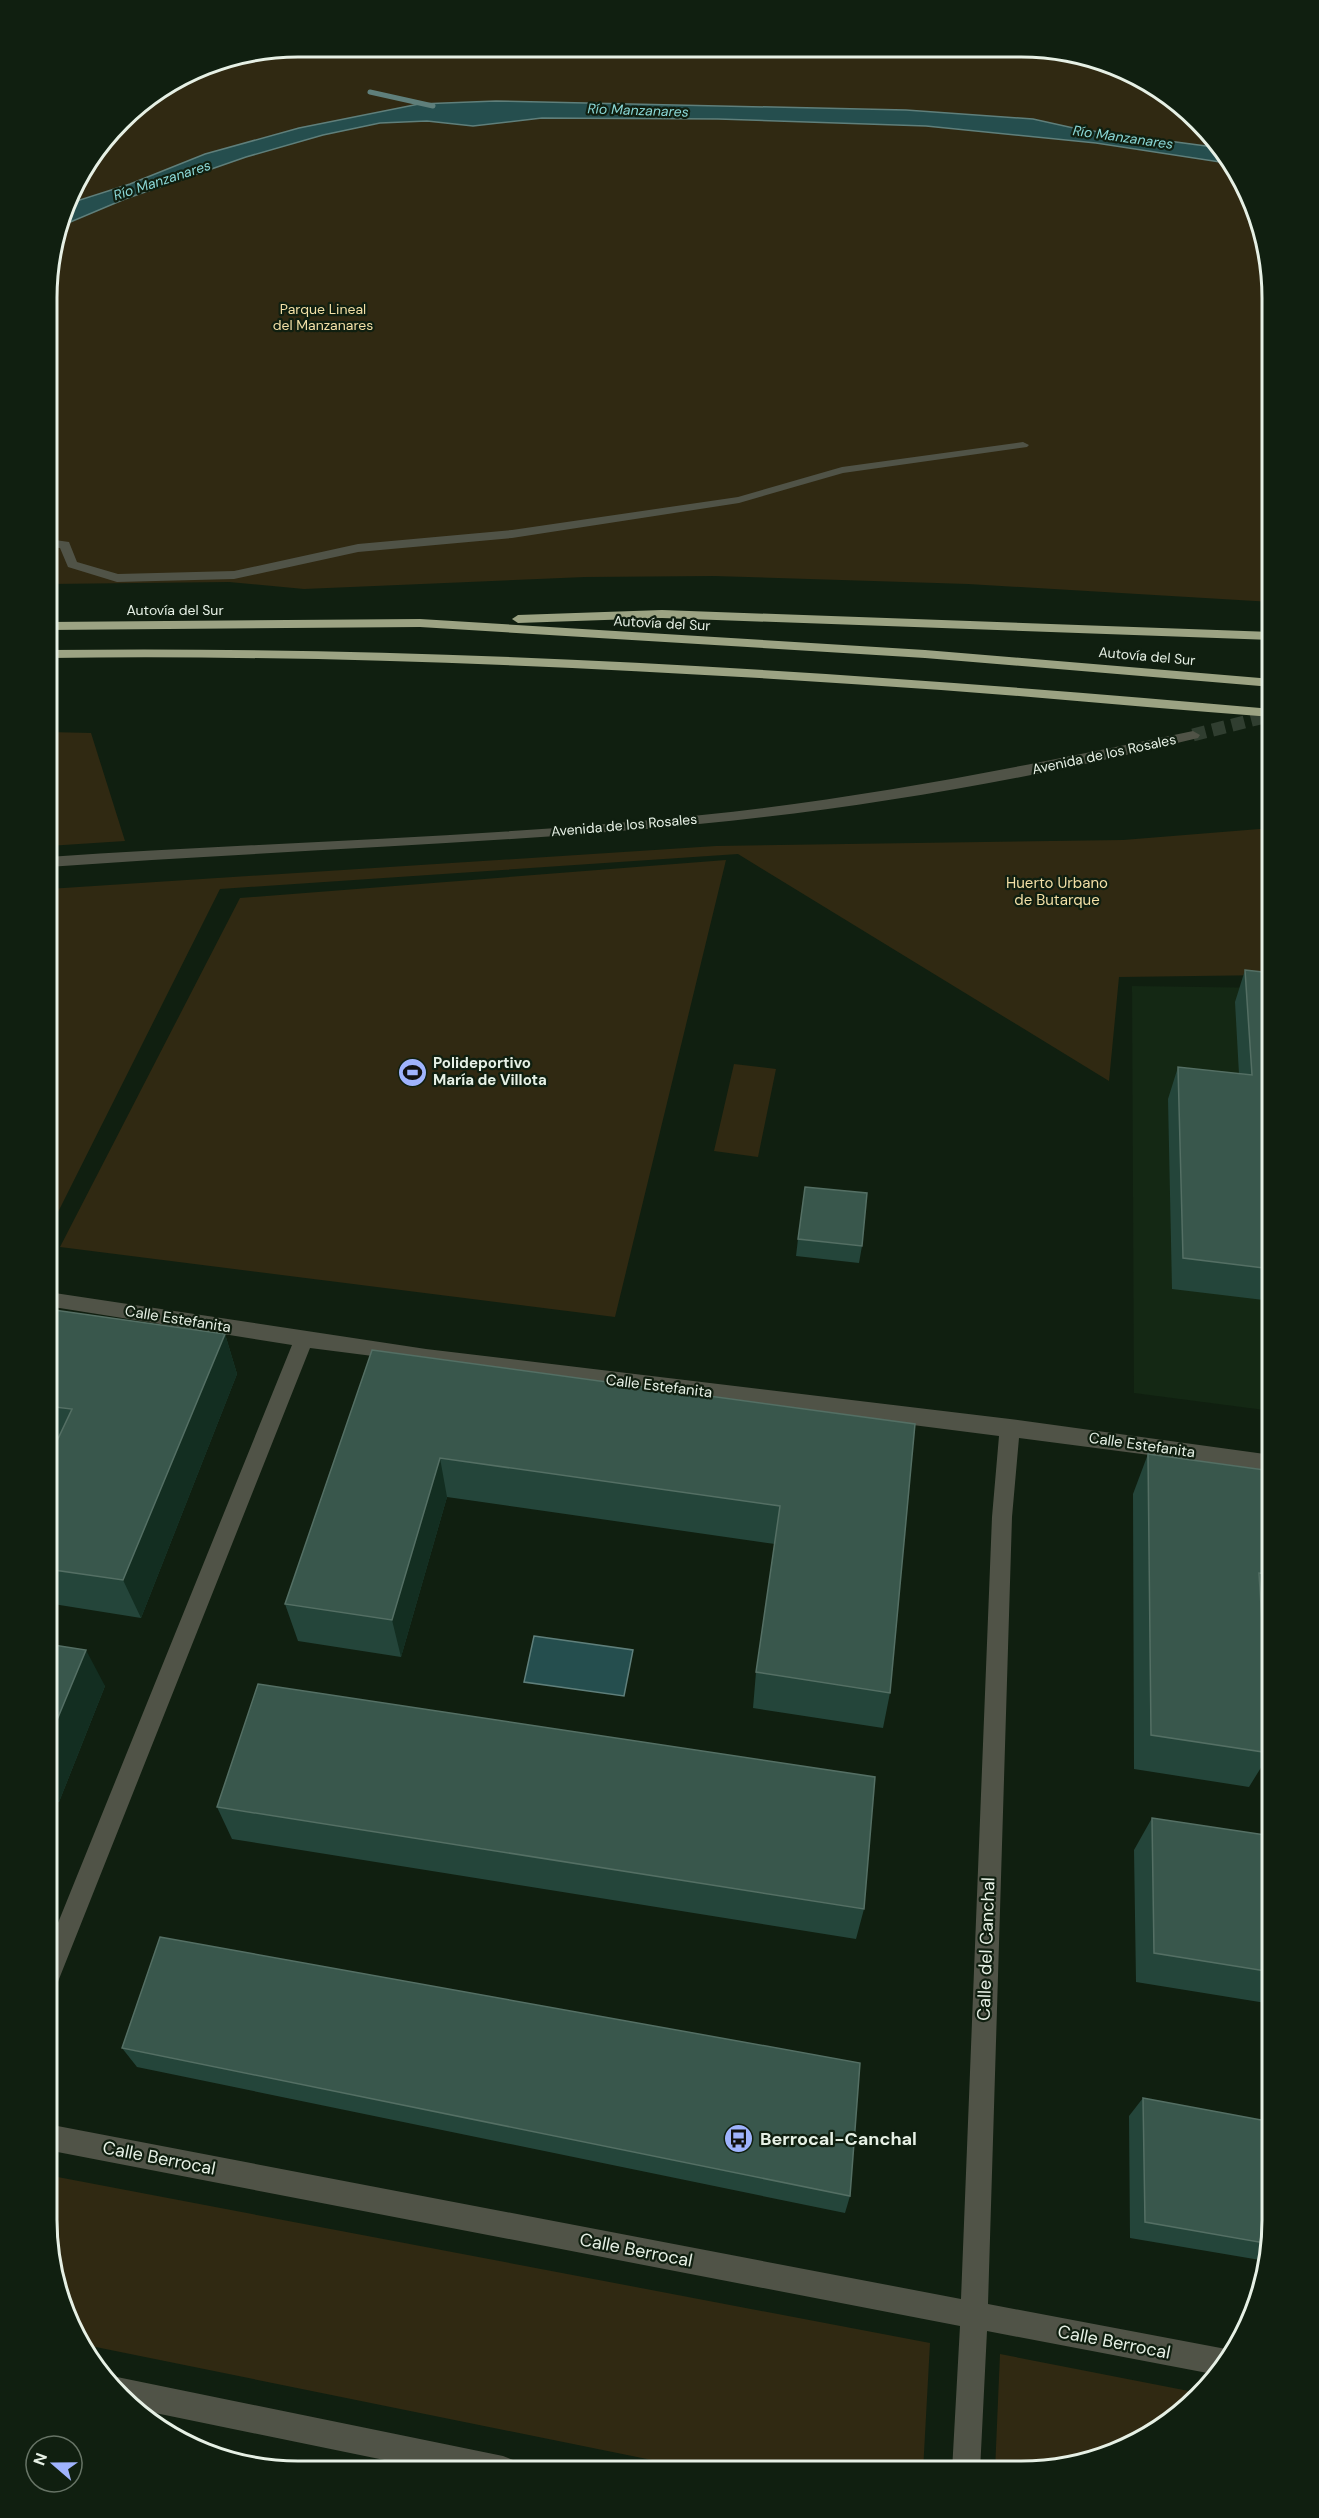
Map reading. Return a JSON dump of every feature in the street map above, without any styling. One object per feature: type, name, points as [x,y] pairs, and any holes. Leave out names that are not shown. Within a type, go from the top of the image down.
[{"type":"highway","points":[[420,623],[662,614],[1262,636]]},
{"type":"highway","name":"Autovía del Sur","points":[[57,626],[420,623],[845,648],[1150,671],[1262,682]]},
{"type":"highway","points":[[57,654],[249,655],[548,663],[1055,693],[1262,712]]},
{"type":"street","points":[[57,544],[65,545],[72,564],[117,579],[234,575],[358,548],[512,534],[739,500],[842,470],[1023,445]]},
{"type":"street","name":"Avenida de los Rosales","points":[[57,861],[642,825],[793,809],[921,790],[1193,735]]},
{"type":"street","name":"Calle Estefanita","points":[[57,1300],[304,1340],[738,1396],[1010,1427],[1262,1462]]},
{"type":"street","points":[[57,1953],[304,1340]]},
{"type":"street","name":"Calle del Canchal","points":[[967,2461],[975,2316],[977,2175],[1002,1528],[1010,1427]]},
{"type":"street","name":"Calle Berrocal","points":[[57,2139],[1216,2361]]},
{"type":"street","points":[[132,2394],[459,2461]]},
{"type":"shaded area","points":[[1132,986],[1262,988],[1262,1410],[1134,1393]]},
{"type":"green space","name":"Parque Lineal del Manzanares","points":[[298,57],[1021,57],[1052,59],[1083,65],[1113,75],[1142,89],[1168,107],[1212,151],[1230,178],[1244,206],[1257,251],[1262,298],[1262,601],[968,584],[714,576],[585,577],[304,589],[229,582],[57,584],[57,298],[59,267],[65,236],[82,191],[98,164],[117,139],[151,107],[177,89],[206,75],[251,62]]},
{"type":"green space","points":[[57,732],[91,733],[125,841],[57,845]]},
{"type":"green space","name":"Huerto Urbano de Butarque","points":[[1262,829],[1262,975],[1119,977],[1109,1081],[738,854],[220,889],[57,1214],[57,888],[716,846],[1123,840]]},
{"type":"green space","name":"Polideportivo María de Villota","points":[[726,860],[615,1317],[60,1247],[240,898]]},
{"type":"green space","points":[[734,1064],[776,1069],[758,1157],[714,1151]]},
{"type":"green space","points":[[57,2177],[930,2343],[924,2461],[657,2461],[93,2346],[75,2312],[65,2282],[59,2251]]},
{"type":"green space","points":[[1000,2354],[1190,2391],[1168,2411],[1142,2429],[1113,2443],[1083,2453],[1052,2459],[995,2461]]},
{"type":"water","name":"Río Manzanares","points":[[496,101],[906,110],[1033,119],[1078,129],[1208,146],[1220,162],[1096,143],[926,126],[718,119],[542,118],[473,126],[427,121],[380,123],[323,135],[246,157],[125,199],[70,222],[77,201],[130,184],[205,154],[299,128],[419,104]]},
{"type":"water","points":[[534,1636],[633,1650],[624,1696],[524,1682]]},
{"type":"building","points":[[1245,970],[1262,972],[1262,1268],[1183,1258],[1178,1067],[1252,1075]]},
{"type":"building","points":[[805,1187],[867,1193],[862,1246],[798,1239]]},
{"type":"building","points":[[57,1310],[225,1334],[123,1580],[57,1570],[57,1441],[72,1409],[57,1407]]},
{"type":"building","points":[[372,1350],[915,1424],[890,1693],[756,1672],[780,1506],[440,1458],[392,1620],[285,1604]]},
{"type":"building","points":[[1148,1454],[1262,1470],[1262,1573],[1259,1573],[1262,1622],[1262,1752],[1151,1735]]},
{"type":"building","points":[[57,1646],[86,1650],[57,1720]]},
{"type":"building","points":[[258,1684],[875,1777],[864,1909],[217,1807]]},
{"type":"building","points":[[1152,1818],[1262,1834],[1262,1970],[1154,1953]]},
{"type":"building","points":[[160,1937],[860,2063],[850,2196],[122,2048]]},
{"type":"building","points":[[1143,2098],[1262,2120],[1261,2242],[1145,2222]]},
{"type":"waterway","points":[[370,92],[433,106]]},
{"type":"tunnel","points":[[1193,735],[1262,718]]},
{"type":"place","name":"Polideportivo María de Villota","points":[[412,1072]]},
{"type":"place","name":"Berrocal-Canchal","points":[[739,2139]]}]
